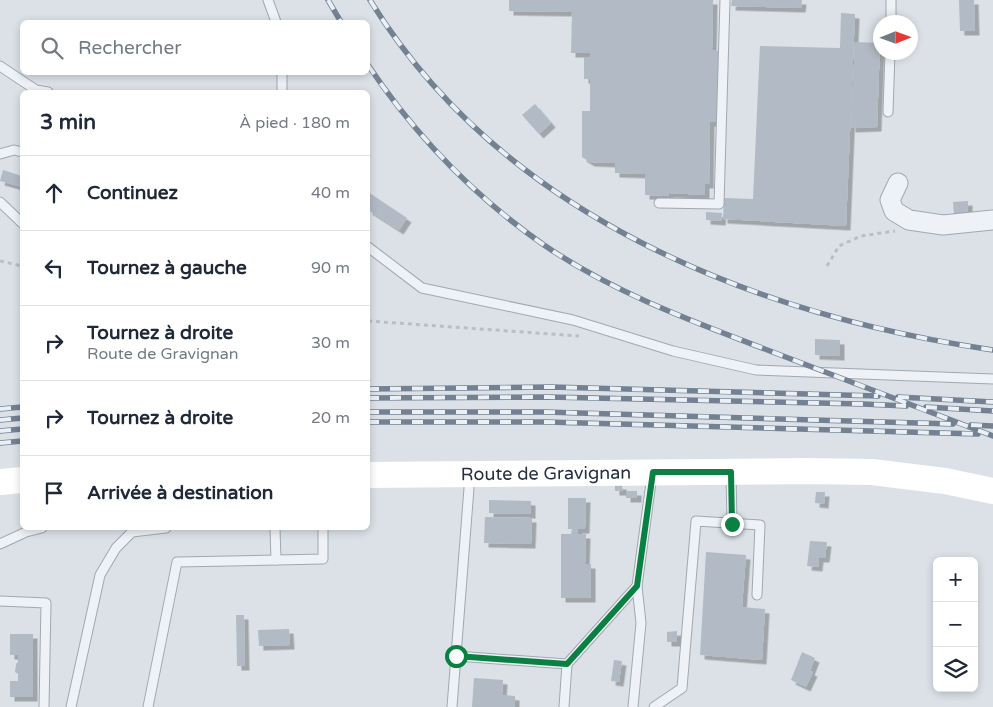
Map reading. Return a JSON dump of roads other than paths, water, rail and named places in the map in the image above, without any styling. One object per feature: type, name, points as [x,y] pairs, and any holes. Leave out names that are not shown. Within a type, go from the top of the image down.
[{"type":"street","points":[[898,183],[890,200],[894,210],[909,220],[942,225],[993,220]]},
{"type":"street","name":"Route de Gravignan","points":[[370,475],[872,472],[945,481],[993,491]]},
{"type":"street","points":[[0,482],[20,480]]},
{"type":"lane","points":[[268,0],[275,20]]},
{"type":"lane","points":[[659,203],[719,204],[725,0]]},
{"type":"lane","points":[[891,0],[892,15]]},
{"type":"lane","points":[[888,112],[890,60]]},
{"type":"lane","points":[[0,66],[36,90]]},
{"type":"lane","points":[[282,75],[282,90]]},
{"type":"lane","points":[[0,154],[14,150],[20,152]]},
{"type":"lane","points":[[0,202],[20,221]]},
{"type":"lane","points":[[370,249],[422,288],[573,320],[673,351],[756,370],[993,379]]},
{"type":"lane","points":[[632,707],[641,623],[637,586],[653,472]]},
{"type":"lane","points":[[731,472],[732,524]]},
{"type":"lane","points":[[452,707],[470,474]]},
{"type":"lane","points":[[654,707],[682,688],[696,521],[760,526],[757,595]]},
{"type":"lane","points":[[0,544],[34,530]]},
{"type":"lane","points":[[71,707],[100,575],[116,548],[132,532],[149,530]]},
{"type":"lane","points":[[275,530],[276,560]]},
{"type":"lane","points":[[148,707],[177,562],[323,559],[322,530]]},
{"type":"lane","points":[[564,707],[567,664],[637,586]]},
{"type":"lane","points":[[0,601],[46,602],[44,707]]},
{"type":"lane","points":[[456,656],[567,664]]},
{"type":"railway","points":[[328,0],[340,20]]},
{"type":"railway","points":[[370,0],[425,75],[489,140],[562,196],[641,242],[725,281],[813,311],[903,334],[993,350]]},
{"type":"railway","points":[[370,68],[386,91],[426,140],[470,185],[544,245],[598,278],[683,317],[993,436]]},
{"type":"railway","points":[[370,389],[551,387],[878,396]]},
{"type":"railway","points":[[370,398],[548,397],[906,406]]},
{"type":"railway","points":[[898,397],[993,402]]},
{"type":"railway","points":[[0,409],[20,407]]},
{"type":"railway","points":[[926,407],[993,411]]},
{"type":"railway","points":[[370,412],[545,412],[953,424]]},
{"type":"railway","points":[[0,420],[20,418]]},
{"type":"railway","points":[[370,422],[546,422],[978,434]]},
{"type":"railway","points":[[971,425],[993,426]]},
{"type":"railway","points":[[0,431],[20,429]]},
{"type":"railway","points":[[0,443],[20,441]]}]
